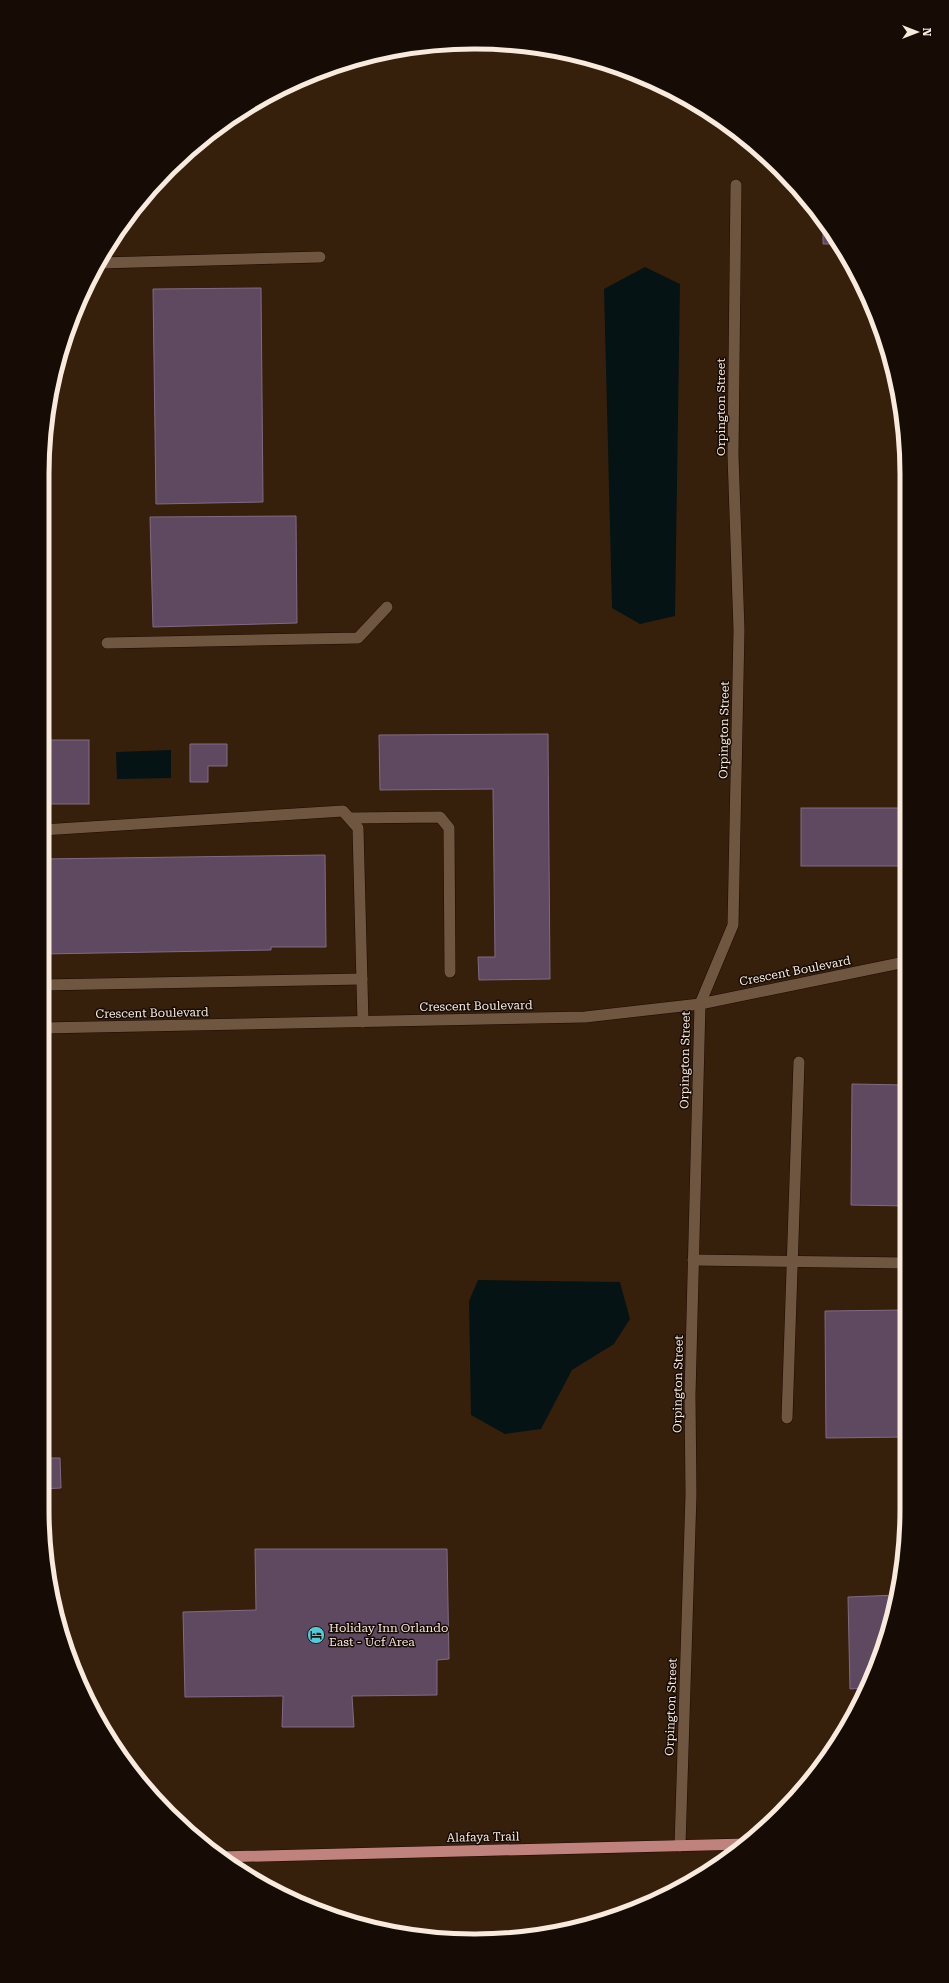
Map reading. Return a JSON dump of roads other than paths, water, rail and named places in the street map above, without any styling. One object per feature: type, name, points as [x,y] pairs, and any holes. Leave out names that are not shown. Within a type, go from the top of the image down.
[{"type":"main road","name":"Alafaya Trail","points":[[230,1857],[736,1844]]},
{"type":"street","name":"Orpington Street","points":[[680,1846],[691,1495],[690,1395],[700,1004],[733,925],[740,630],[734,455],[736,184]]},
{"type":"street","points":[[106,263],[320,256]]},
{"type":"street","points":[[107,643],[358,638],[387,607]]},
{"type":"street","points":[[347,815],[358,828],[363,1022]]},
{"type":"street","points":[[49,830],[347,815],[440,818],[449,828],[450,972]]},
{"type":"street","name":"Crescent Boulevard","points":[[49,1028],[585,1017],[700,1004],[900,963]]},
{"type":"street","points":[[49,986],[362,979]]},
{"type":"street","points":[[787,1418],[799,1062]]},
{"type":"street","points":[[693,1260],[900,1264]]},
{"type":"place","name":"Holiday Inn Orlando East - Ucf Area","points":[[316,1635]]}]
